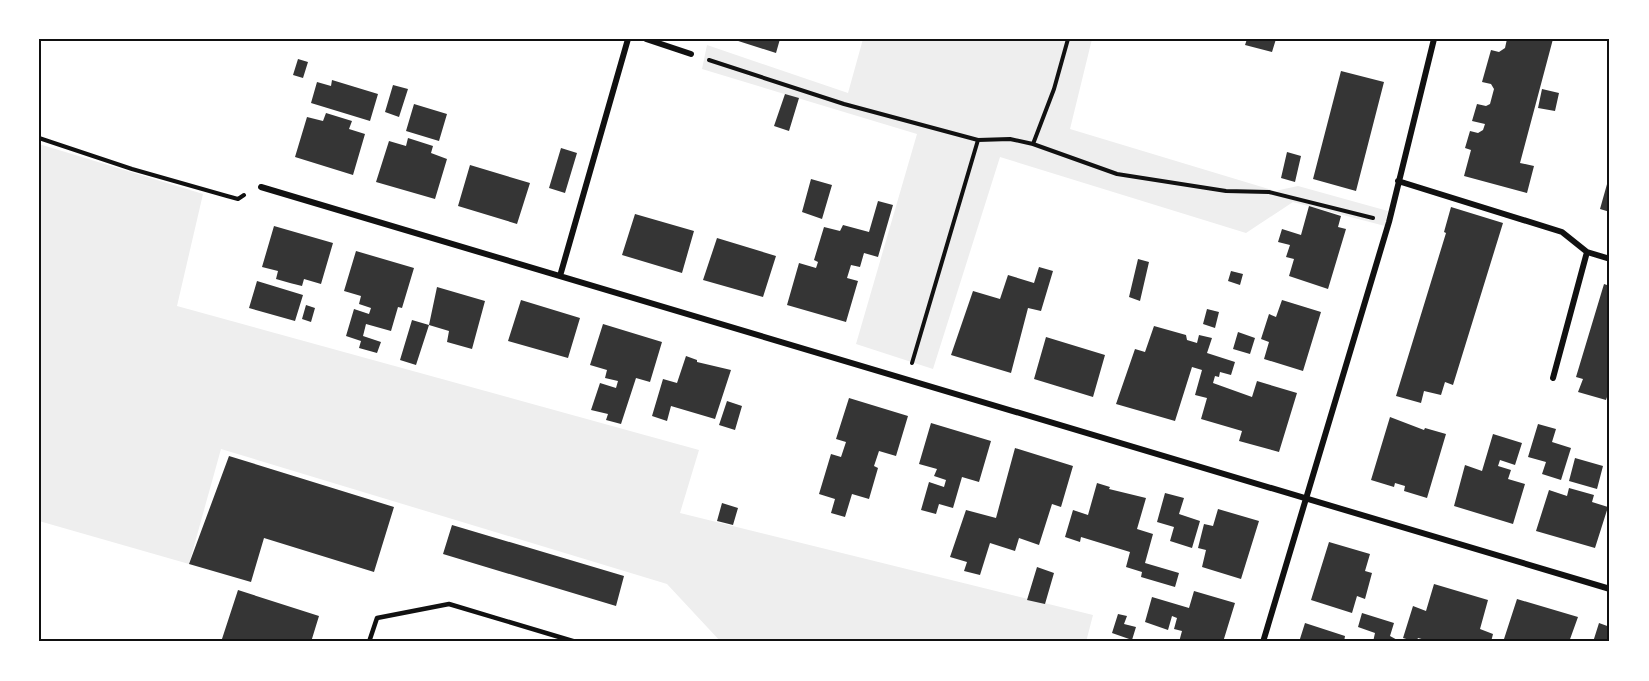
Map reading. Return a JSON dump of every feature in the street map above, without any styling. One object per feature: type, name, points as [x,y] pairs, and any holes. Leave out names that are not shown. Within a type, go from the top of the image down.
[{"type":"street","points":[[560,276],[628,39]]},
{"type":"street","points":[[646,39],[692,54]]},
{"type":"street","points":[[1263,642],[1389,222],[1434,39]]},
{"type":"street","points":[[1398,181],[1562,232],[1587,252],[1610,259]]},
{"type":"street","points":[[261,187],[1304,500],[1610,589]]},
{"type":"street","points":[[1553,378],[1587,252]]},
{"type":"lane","points":[[369,642],[377,618],[449,604],[576,642]]},
{"type":"path","points":[[1033,144],[1054,89],[1068,39]]},
{"type":"path","points":[[692,54],[834,100],[978,140],[1010,139],[1033,144],[1117,174],[1226,190],[1269,192],[1389,222]]},
{"type":"path","points":[[39,138],[132,169],[237,199],[261,187]]},
{"type":"path","points":[[907,379],[978,140]]},
{"type":"shaded area","points":[[863,39],[1092,39],[1070,129],[1275,191],[1298,186],[1388,211],[1385,226],[1293,202],[1246,233],[1000,157],[933,369],[856,344],[917,134],[702,69],[707,45],[848,93]]},
{"type":"shaded area","points":[[39,144],[203,194],[177,306],[699,450],[680,513],[1093,615],[1086,642],[721,642],[667,584],[221,449],[189,564],[39,521]]},
{"type":"building","points":[[732,39],[780,39],[776,53]]},
{"type":"building","points":[[1247,39],[1276,39],[1272,52],[1245,45]]},
{"type":"building","points":[[1507,39],[1553,39],[1520,163],[1534,166],[1527,193],[1464,176],[1471,150],[1465,148],[1470,131],[1478,133],[1483,130],[1485,124],[1472,121],[1477,104],[1486,106],[1490,104],[1494,89],[1491,84],[1482,82],[1491,50],[1499,52],[1505,48]]},
{"type":"building","points":[[298,59],[308,62],[303,78],[293,75]]},
{"type":"building","points":[[1341,71],[1384,82],[1356,191],[1313,179]]},
{"type":"building","points":[[332,80],[378,94],[370,121],[311,103],[317,82],[331,86]]},
{"type":"building","points":[[393,85],[408,89],[399,117],[385,112]]},
{"type":"building","points":[[1542,89],[1559,93],[1555,111],[1538,108]]},
{"type":"building","points":[[785,94],[799,98],[789,131],[774,126]]},
{"type":"building","points":[[414,104],[447,114],[439,141],[406,131]]},
{"type":"building","points":[[326,113],[352,121],[349,129],[365,134],[353,175],[295,157],[307,117],[323,121]]},
{"type":"building","points":[[408,138],[433,146],[431,153],[447,159],[435,199],[376,182],[389,141],[406,146]]},
{"type":"building","points":[[561,148],[577,153],[565,193],[549,188]]},
{"type":"building","points":[[1287,152],[1301,156],[1295,182],[1281,178]]},
{"type":"building","points":[[470,165],[530,183],[517,224],[458,206]]},
{"type":"building","points":[[1610,177],[1610,212],[1600,209]]},
{"type":"building","points":[[811,179],[832,185],[822,219],[802,212]]},
{"type":"building","points":[[878,201],[893,205],[878,257],[864,253],[860,267],[851,265],[847,278],[858,281],[846,322],[787,305],[799,263],[816,268],[818,262],[814,260],[824,227],[840,231],[843,225],[869,232]]},
{"type":"building","points":[[1309,206],[1341,216],[1338,227],[1346,229],[1328,289],[1289,276],[1294,259],[1286,257],[1290,245],[1278,242],[1282,229],[1301,235]]},
{"type":"building","points":[[1451,207],[1503,223],[1453,385],[1445,382],[1441,395],[1424,391],[1421,403],[1396,396],[1446,233],[1444,232]]},
{"type":"building","points":[[635,214],[694,231],[682,273],[622,255]]},
{"type":"building","points":[[274,226],[333,243],[321,284],[304,279],[302,286],[276,279],[278,271],[262,267]]},
{"type":"building","points":[[717,238],[776,256],[763,297],[703,280]]},
{"type":"building","points":[[356,251],[414,268],[402,308],[398,307],[391,331],[366,324],[363,336],[381,342],[377,353],[359,348],[361,341],[346,336],[354,309],[369,314],[371,308],[359,304],[361,296],[344,291]]},
{"type":"building","points":[[1138,259],[1149,262],[1140,301],[1129,297]]},
{"type":"building","points":[[1039,267],[1053,271],[1041,311],[1028,308],[1011,373],[951,355],[973,291],[1000,299],[1008,275],[1034,283]]},
{"type":"building","points":[[1231,271],[1243,274],[1240,285],[1228,281]]},
{"type":"building","points":[[257,281],[303,295],[295,321],[249,308]]},
{"type":"building","points":[[1604,284],[1610,286],[1610,388],[1606,400],[1578,392],[1583,379],[1576,377]]},
{"type":"building","points":[[437,287],[485,301],[472,349],[447,342],[449,331],[429,325]]},
{"type":"building","points":[[521,300],[580,318],[568,358],[508,341]]},
{"type":"building","points":[[1282,300],[1321,312],[1303,371],[1264,359],[1269,342],[1261,339],[1269,314],[1276,317]]},
{"type":"building","points":[[306,305],[315,308],[311,322],[302,319]]},
{"type":"building","points":[[1207,309],[1219,312],[1215,328],[1203,324]]},
{"type":"building","points":[[412,320],[429,325],[416,365],[400,360]]},
{"type":"building","points":[[603,324],[662,342],[650,382],[636,378],[621,424],[606,420],[608,414],[591,410],[600,383],[616,388],[618,381],[605,378],[607,370],[590,365]]},
{"type":"building","points":[[1154,326],[1186,335],[1187,340],[1197,343],[1199,335],[1212,338],[1207,353],[1235,362],[1231,375],[1220,372],[1219,377],[1215,376],[1213,383],[1252,397],[1257,381],[1297,393],[1279,452],[1239,441],[1242,431],[1201,419],[1207,398],[1195,395],[1202,370],[1192,367],[1175,421],[1116,404],[1135,349],[1145,352]]},
{"type":"building","points":[[1238,332],[1255,338],[1250,354],[1233,349]]},
{"type":"building","points":[[1046,337],[1105,355],[1093,397],[1034,379]]},
{"type":"building","points":[[686,356],[697,362],[731,370],[715,419],[671,406],[667,421],[652,416],[663,379],[677,383]]},
{"type":"building","points":[[849,398],[908,416],[896,456],[879,451],[874,466],[878,468],[869,499],[852,494],[845,517],[831,513],[835,499],[819,494],[831,454],[841,457],[846,442],[836,439]]},
{"type":"building","points":[[727,401],[742,406],[735,430],[719,425]]},
{"type":"building","points":[[1390,417],[1424,430],[1425,428],[1446,434],[1427,498],[1404,491],[1405,486],[1395,483],[1394,487],[1371,480]]},
{"type":"building","points":[[931,423],[991,441],[979,482],[962,477],[953,508],[939,504],[936,514],[921,510],[929,482],[944,487],[946,480],[934,476],[937,469],[919,464]]},
{"type":"building","points":[[1538,424],[1556,429],[1552,442],[1571,448],[1561,480],[1542,474],[1546,462],[1528,457]]},
{"type":"building","points":[[1493,434],[1522,443],[1515,465],[1500,460],[1498,466],[1511,470],[1508,479],[1525,484],[1513,524],[1454,506],[1465,465],[1482,471]]},
{"type":"building","points":[[1015,448],[1073,466],[1061,507],[1052,504],[1039,545],[1019,538],[1015,551],[990,543],[980,575],[964,571],[967,562],[950,557],[966,510],[996,518]]},
{"type":"building","points":[[229,456],[394,507],[374,572],[264,538],[251,582],[189,564]]},
{"type":"building","points":[[1575,458],[1603,466],[1597,489],[1569,481]]},
{"type":"building","points":[[1097,483],[1110,487],[1109,489],[1146,498],[1137,529],[1153,534],[1145,563],[1179,573],[1175,587],[1141,577],[1142,572],[1126,567],[1130,552],[1081,537],[1080,542],[1065,537],[1073,510],[1088,515]]},
{"type":"building","points":[[1569,488],[1594,495],[1592,502],[1608,507],[1595,548],[1536,531],[1549,490],[1567,496]]},
{"type":"building","points":[[1165,493],[1184,498],[1179,514],[1200,521],[1192,548],[1170,541],[1174,527],[1157,522]]},
{"type":"building","points":[[722,503],[738,508],[733,525],[717,521]]},
{"type":"building","points":[[1218,509],[1259,521],[1241,579],[1202,567],[1206,550],[1198,548],[1204,524],[1213,526]]},
{"type":"building","points":[[452,525],[624,576],[616,606],[443,554]]},
{"type":"building","points":[[1329,542],[1370,554],[1365,571],[1372,573],[1365,599],[1357,596],[1352,613],[1311,600]]},
{"type":"building","points":[[1037,567],[1054,573],[1045,604],[1027,600]]},
{"type":"building","points":[[1434,584],[1488,600],[1480,629],[1493,634],[1491,642],[1432,642],[1418,638],[1416,642],[1403,638],[1413,606],[1426,611]]},
{"type":"building","points":[[238,590],[319,616],[311,642],[221,642]]},
{"type":"building","points":[[1194,591],[1235,603],[1223,642],[1179,642],[1182,631],[1174,629],[1177,618],[1172,616],[1168,630],[1145,622],[1152,597],[1189,608]]},
{"type":"building","points":[[1517,599],[1578,617],[1569,642],[1512,642],[1504,639]]},
{"type":"building","points":[[1362,613],[1394,623],[1390,636],[1401,642],[1373,642],[1375,633],[1358,627]]},
{"type":"building","points":[[1118,614],[1127,616],[1124,624],[1136,627],[1132,640],[1112,633]]},
{"type":"building","points":[[1305,623],[1345,636],[1344,642],[1299,642]]},
{"type":"building","points":[[1599,623],[1610,627],[1610,642],[1593,642]]}]
